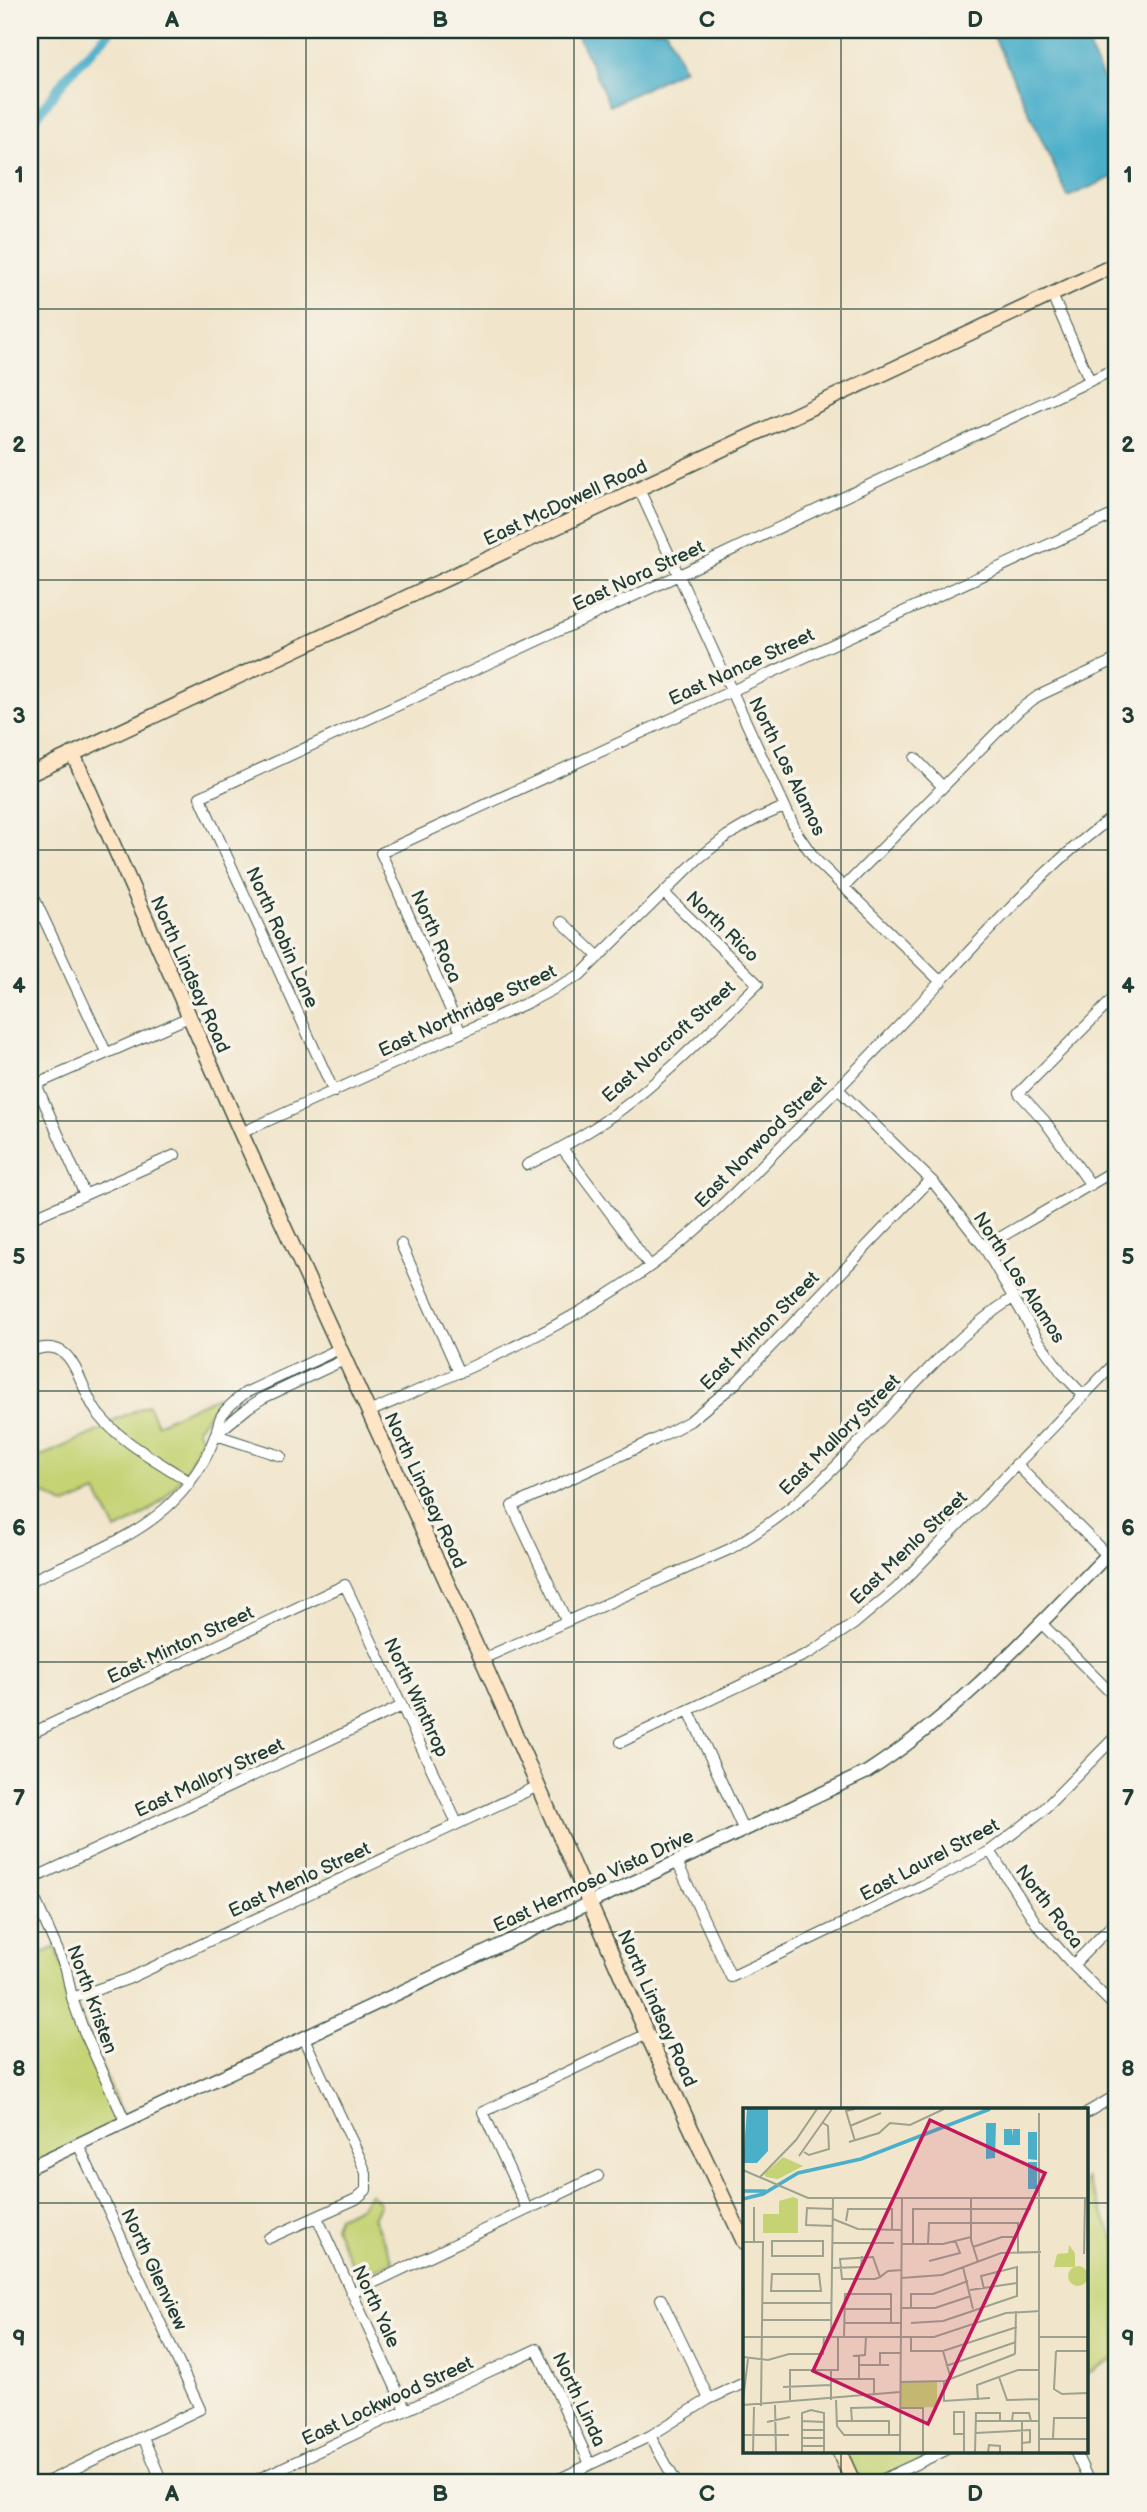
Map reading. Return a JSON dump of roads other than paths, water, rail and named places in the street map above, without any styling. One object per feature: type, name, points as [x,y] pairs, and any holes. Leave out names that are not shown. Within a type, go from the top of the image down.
[{"type":"main road","name":"East McDowell Road","points":[[30,774],[1117,264]]},
{"type":"main road","name":"North Lindsay Road","points":[[73,754],[241,1133],[482,1659],[647,2034],[743,2240]]},
{"type":"main road","points":[[839,2452],[853,2482]]},
{"type":"street","points":[[1113,30],[1117,39]]},
{"type":"street","points":[[1052,295],[1090,381]]},
{"type":"street","name":"East Nora Street","points":[[200,797],[1117,368]]},
{"type":"street","name":"North Los Alamos","points":[[639,489],[797,833],[816,859],[941,982]]},
{"type":"street","name":"East Nance Street","points":[[381,853],[1117,513]]},
{"type":"street","points":[[845,886],[1019,710],[1038,695],[1117,659]]},
{"type":"street","points":[[915,758],[943,787]]},
{"type":"street","name":"North Robin Lane","points":[[200,797],[334,1092]]},
{"type":"street","name":"East Northridge Street","points":[[241,1133],[461,1033],[580,975],[699,858],[756,818],[784,807]]},
{"type":"street","name":"East Norwood Street","points":[[369,1412],[459,1373],[570,1319],[612,1294],[692,1233],[838,1089],[1043,875],[1117,814]]},
{"type":"street","name":"North Roca","points":[[381,853],[461,1033]]},
{"type":"street","points":[[30,889],[106,1052]]},
{"type":"street","name":"North Rico","points":[[664,893],[758,984]]},
{"type":"street","points":[[562,922],[599,957]]},
{"type":"street","name":"East Norcroft Street","points":[[527,1166],[562,1148],[620,1110],[678,1061],[758,984]]},
{"type":"street","points":[[1091,1185],[1044,1121],[1019,1093],[1117,995]]},
{"type":"street","points":[[85,1193],[33,1086],[189,1017]]},
{"type":"street","name":"North Los Alamos","points":[[838,1089],[930,1180],[984,1247],[1038,1340],[1062,1373],[1083,1395]]},
{"type":"street","points":[[562,1148],[650,1266]]},
{"type":"street","points":[[30,1219],[175,1155]]},
{"type":"street","points":[[984,1247],[1117,1169]]},
{"type":"street","name":"East Minton Street","points":[[566,1620],[512,1506],[690,1421],[735,1384],[930,1180]]},
{"type":"street","points":[[401,1244],[459,1373]]},
{"type":"street","name":"East Mallory Street","points":[[482,1659],[730,1549],[764,1528],[805,1496],[970,1329],[1014,1297]]},
{"type":"street","points":[[30,1352],[38,1348],[54,1348],[66,1355],[97,1414],[116,1431],[190,1482]]},
{"type":"street","points":[[30,1581],[130,1534],[154,1519],[173,1503],[190,1482],[205,1460],[216,1435],[263,1398],[344,1354]]},
{"type":"street","name":"East Menlo Street","points":[[621,1742],[811,1652],[854,1624],[897,1588],[1117,1361]]},
{"type":"street","points":[[216,1435],[281,1456]]},
{"type":"street","points":[[1016,1464],[1107,1555]]},
{"type":"street","name":"East Hermosa Vista Drive","points":[[30,2167],[867,1772],[909,1744],[942,1717],[1041,1623],[1117,1545]]},
{"type":"street","name":"East Minton Street","points":[[30,1734],[345,1585]]},
{"type":"street","name":"North Winthrop","points":[[345,1585],[457,1823]]},
{"type":"street","points":[[1041,1623],[1117,1699]]},
{"type":"street","name":"East Mallory Street","points":[[30,1880],[402,1706]]},
{"type":"street","points":[[689,1711],[744,1831]]},
{"type":"street","name":"East Laurel Street","points":[[677,1862],[731,1977],[990,1851],[1042,1811],[1117,1735]]},
{"type":"street","name":"East Menlo Street","points":[[72,1998],[128,1979],[538,1786]]},
{"type":"street","name":"North Roca","points":[[990,1851],[1035,1923],[1117,2009]]},
{"type":"street","name":"North Kristen","points":[[30,1888],[66,1969],[72,1998],[95,2058],[125,2121]]},
{"type":"street","points":[[1073,1965],[1117,1920]]},
{"type":"street","points":[[527,2209],[483,2112],[647,2034]]},
{"type":"street","points":[[269,2238],[356,2200],[366,2190],[366,2173],[304,2038]]},
{"type":"street","points":[[1088,2112],[1116,2099]]},
{"type":"street","name":"North Glenview","points":[[78,2144],[200,2409],[143,2437]]},
{"type":"street","points":[[352,2293],[598,2176]]},
{"type":"street","name":"North Yale","points":[[317,2217],[406,2410]]},
{"type":"street","points":[[661,2299],[709,2399]]},
{"type":"street","name":"East Lockwood Street","points":[[252,2482],[537,2349]]},
{"type":"street","name":"North Linda","points":[[537,2349],[590,2465]]},
{"type":"street","points":[[553,2482],[650,2436],[709,2399],[743,2383]]},
{"type":"street","points":[[650,2436],[676,2482]]},
{"type":"street","points":[[47,2482],[143,2437],[162,2482]]},
{"type":"street","points":[[877,2482],[942,2452]]},
{"type":"street","points":[[1075,2452],[1089,2482]]},
{"type":"water","points":[[575,30],[666,30],[684,69],[610,106]]},
{"type":"water","points":[[991,30],[1081,30],[1117,109],[1117,175],[1068,197]]},
{"type":"waterway","points":[[30,125],[68,75],[111,30]]}]
